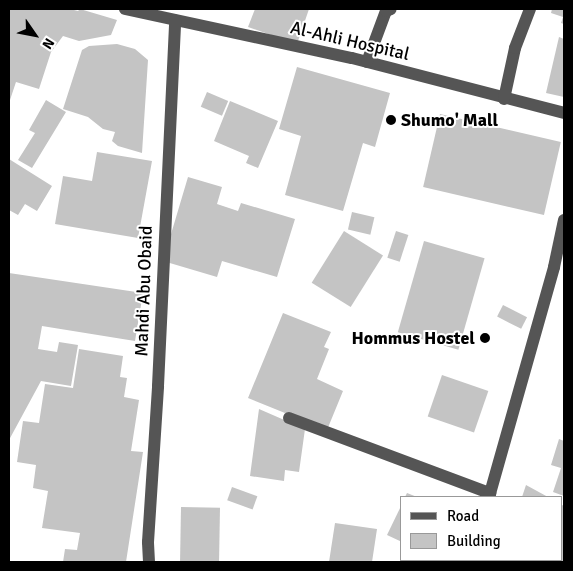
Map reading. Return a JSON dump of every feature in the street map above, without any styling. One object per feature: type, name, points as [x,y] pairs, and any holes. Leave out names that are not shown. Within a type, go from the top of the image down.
[{"type":"street","name":"Al-Ahli Hospital","points":[[125,9],[368,62],[504,99],[564,113]]},
{"type":"street","points":[[368,62],[386,11],[391,9]]},
{"type":"street","points":[[504,99],[515,48],[530,9]]},
{"type":"street","name":"Mahdi Abu Obaid","points":[[149,562],[148,542],[158,386],[175,20]]},
{"type":"street","points":[[289,418],[490,495],[554,267],[564,220]]},
{"type":"building","points":[[9,9],[70,9],[78,11],[80,9],[117,20],[111,35],[79,41],[63,36],[51,52],[39,89],[16,82],[9,103]]},
{"type":"building","points":[[255,9],[309,9],[297,44],[248,27]]},
{"type":"building","points":[[552,9],[564,9],[564,24],[561,23],[563,17],[551,13]]},
{"type":"building","points":[[559,37],[564,39],[564,97],[546,93]]},
{"type":"building","points":[[117,44],[135,49],[148,60],[142,153],[118,146],[112,141],[115,132],[103,129],[88,117],[63,109],[82,50],[89,46]]},
{"type":"building","points":[[297,67],[390,93],[375,147],[363,143],[343,211],[285,195],[301,136],[279,129]]},
{"type":"building","points":[[207,92],[228,101],[222,116],[201,107]]},
{"type":"building","points":[[46,100],[66,112],[32,168],[18,160],[35,133],[29,130]]},
{"type":"building","points":[[230,101],[278,121],[258,168],[246,163],[249,156],[214,141]]},
{"type":"building","points":[[440,114],[561,142],[544,215],[423,187]]},
{"type":"building","points":[[97,152],[152,161],[138,238],[55,224],[63,176],[92,181]]},
{"type":"building","points":[[9,159],[52,186],[37,211],[25,204],[18,215],[9,210]]},
{"type":"building","points":[[188,177],[222,187],[217,204],[238,211],[241,203],[295,219],[277,277],[222,261],[217,277],[163,261]]},
{"type":"building","points":[[352,212],[374,217],[370,235],[348,230]]},
{"type":"building","points":[[344,231],[383,255],[351,307],[312,283]]},
{"type":"building","points":[[396,231],[408,235],[400,262],[387,258]]},
{"type":"building","points":[[424,241],[485,258],[458,350],[398,332]]},
{"type":"building","points":[[9,273],[143,293],[135,341],[42,326],[38,349],[57,352],[59,342],[78,345],[71,386],[41,381],[9,440]]},
{"type":"building","points":[[503,305],[527,317],[521,329],[497,317]]},
{"type":"building","points":[[283,313],[331,332],[324,347],[329,349],[317,379],[343,391],[327,430],[248,398]]},
{"type":"building","points":[[79,349],[123,356],[120,377],[127,378],[124,397],[139,400],[131,451],[143,452],[126,562],[63,562],[65,549],[77,550],[80,533],[42,528],[48,491],[33,488],[36,465],[17,462],[23,421],[39,423],[45,384],[73,388]]},
{"type":"building","points":[[442,375],[488,391],[474,433],[428,417]]},
{"type":"building","points":[[259,409],[305,429],[299,472],[285,470],[284,481],[250,476]]},
{"type":"building","points":[[559,439],[564,441],[564,496],[553,492],[561,468],[551,465]]},
{"type":"building","points":[[526,485],[546,496],[522,496]]},
{"type":"building","points":[[232,487],[257,496],[253,509],[227,500]]},
{"type":"building","points":[[564,506],[564,562],[501,562],[563,561]]},
{"type":"building","points":[[181,507],[220,508],[219,562],[180,562]]},
{"type":"building","points":[[400,508],[400,541],[387,535]]},
{"type":"building","points":[[335,523],[377,529],[372,562],[329,562]]},
{"type":"place","name":"Shumo' Mall","points":[[391,120]]},
{"type":"place","name":"Hommus Hostel","points":[[485,338]]}]
